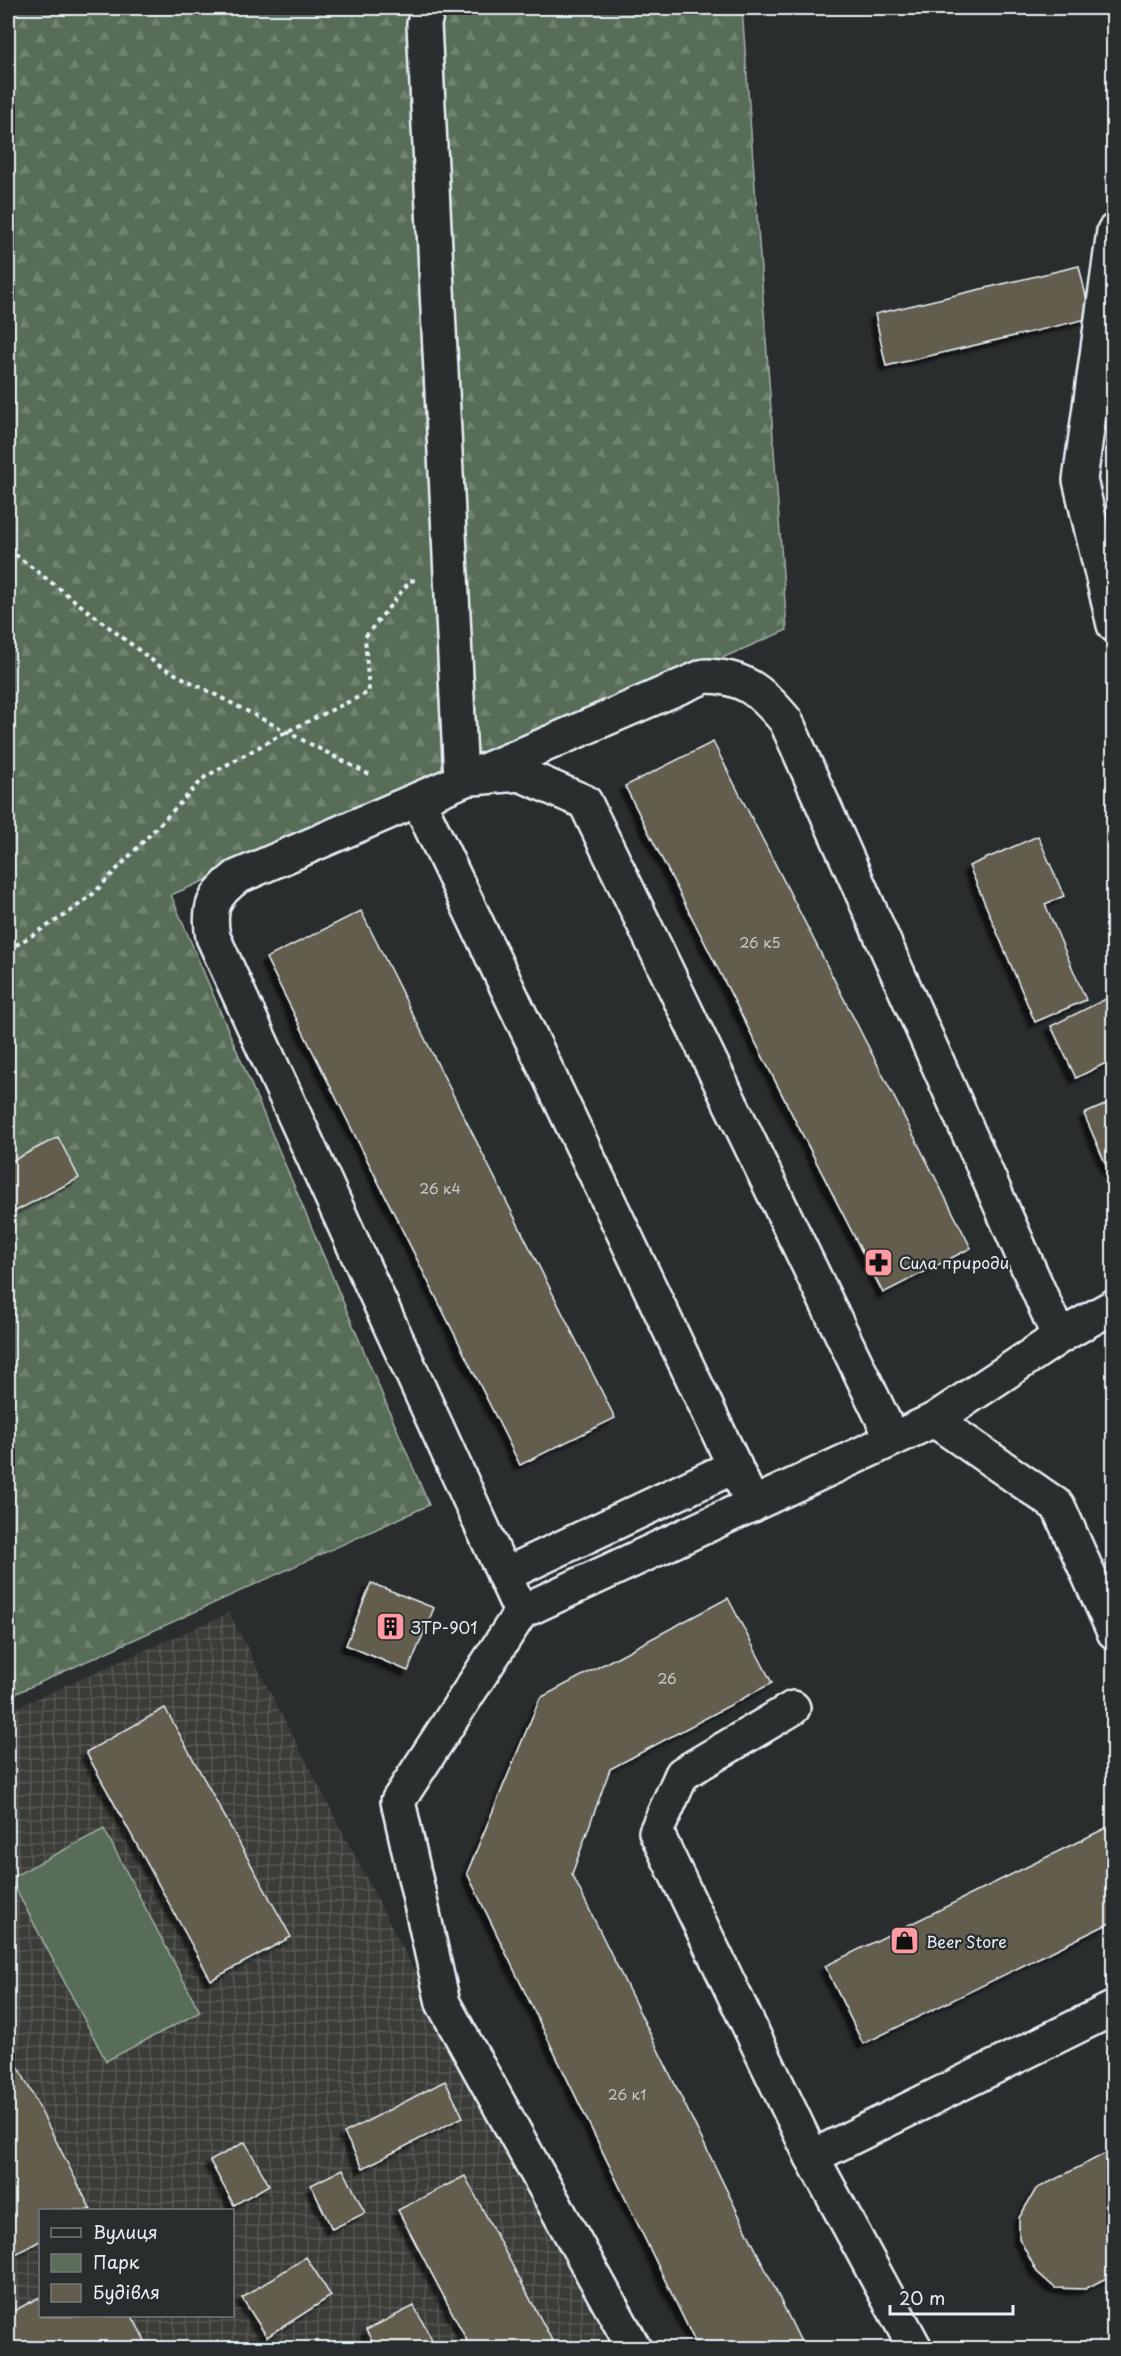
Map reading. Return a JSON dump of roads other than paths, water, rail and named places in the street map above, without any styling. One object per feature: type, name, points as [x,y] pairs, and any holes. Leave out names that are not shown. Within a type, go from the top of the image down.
[{"type":"street","points":[[428,8],[424,24],[429,147],[461,779]]},
{"type":"street","points":[[1113,231],[1080,480],[1113,625]]},
{"type":"street","points":[[521,1612],[213,937],[212,905],[222,888],[237,877],[705,676],[726,676],[748,685],[767,699],[786,721],[1059,1337]]},
{"type":"street","points":[[461,779],[520,774],[585,802],[892,1438]]},
{"type":"street","points":[[418,800],[753,1505]]},
{"type":"street","points":[[634,2349],[443,2003],[398,1801],[521,1612],[934,1420],[1059,1337],[1113,1306]]},
{"type":"street","points":[[934,1420],[1058,1506],[1113,1632]]},
{"type":"street","points":[[504,1575],[735,1466]]},
{"type":"street","points":[[793,1708],[682,1774],[656,1832],[812,2157],[915,2349]]},
{"type":"street","points":[[812,2157],[1113,2008]]},
{"type":"place","name":"Сила природи","points":[[878,1262]]},
{"type":"place","name":"ЗТР-901","points":[[390,1627]]},
{"type":"place","name":"Beer Store","points":[[905,1941]]}]
